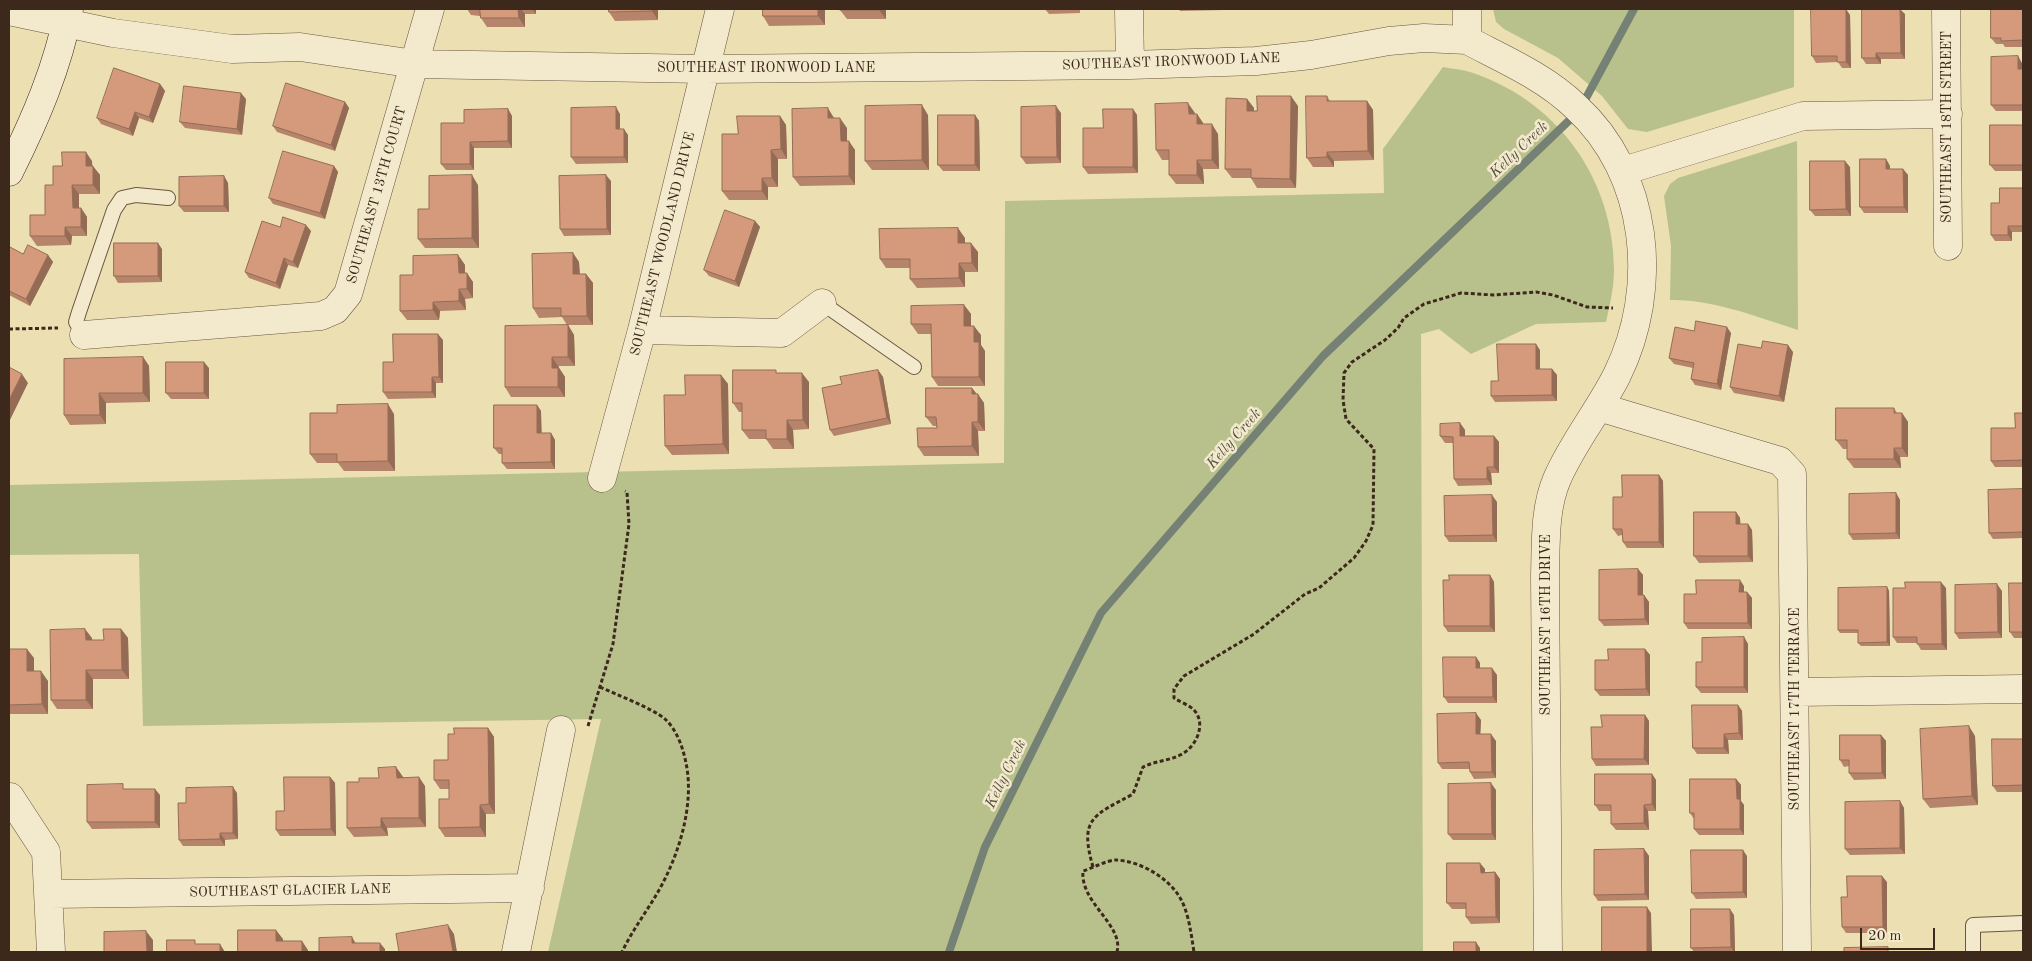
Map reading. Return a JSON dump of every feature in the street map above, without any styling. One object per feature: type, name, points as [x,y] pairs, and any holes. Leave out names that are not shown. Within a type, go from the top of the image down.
[{"type":"street","name":"SOUTHEAST 13TH COURT","points":[[84,335],[321,316],[335,310],[348,294],[430,9]]},
{"type":"street","name":"SOUTHEAST WOODLAND DRIVE","points":[[602,478],[642,330],[720,9]]},
{"type":"street","points":[[1130,9],[1130,66]]},
{"type":"street","points":[[1467,9],[1467,40]]},
{"type":"street","name":"SOUTHEAST 18TH STREET","points":[[1946,9],[1948,246]]},
{"type":"street","name":"SOUTHEAST IRONWOOD LANE","points":[[9,11],[67,16],[113,33],[232,49],[300,47],[415,64],[706,69],[1130,66],[1256,61],[1311,55],[1389,41],[1424,38],[1467,40]]},
{"type":"street","points":[[9,172],[38,112],[67,16]]},
{"type":"street","name":"SOUTHEAST 16TH DRIVE","points":[[1467,40],[1547,83],[1577,107],[1604,138],[1623,171],[1634,206],[1643,253],[1641,300],[1630,342],[1618,374],[1556,481],[1547,524],[1545,576],[1548,952]]},
{"type":"street","points":[[1623,171],[1803,116],[1948,114]]},
{"type":"street","points":[[642,330],[782,333],[822,303]]},
{"type":"street","name":"SOUTHEAST 17TH TERRACE","points":[[1599,407],[1780,461],[1788,467],[1792,474],[1797,952]]},
{"type":"street","points":[[1795,692],[2023,689]]},
{"type":"street","points":[[516,952],[561,730]]},
{"type":"street","points":[[10,797],[46,852],[50,894],[51,952]]},
{"type":"street","name":"SOUTHEAST GLACIER LANE","points":[[50,894],[530,888]]},
{"type":"lane","points":[[84,335],[76,322],[114,210],[122,198],[136,195],[168,198]]},
{"type":"lane","points":[[822,303],[914,367]]},
{"type":"lane","points":[[1973,952],[1973,925],[2023,923]]},
{"type":"path","points":[[1093,868],[1086,844],[1088,826],[1100,813],[1134,794],[1143,767],[1183,755],[1196,742],[1200,731],[1199,717],[1193,708],[1174,698],[1174,689],[1184,676],[1224,653],[1305,594],[1319,588],[1354,558],[1366,541],[1373,525],[1374,449],[1346,419],[1343,400],[1344,373],[1352,362],[1385,340],[1398,328],[1404,318],[1424,304],[1461,293],[1494,295],[1536,292],[1553,295],[1587,307],[1610,307],[1637,315]]},
{"type":"path","points":[[9,329],[60,328],[84,335]]},
{"type":"path","points":[[561,730],[587,728],[613,644],[629,524],[627,492],[602,478]]},
{"type":"path","points":[[600,687],[664,718],[678,737],[685,755],[689,777],[688,809],[678,845],[656,895],[630,935],[622,952]]},
{"type":"path","points":[[1117,952],[1114,932],[1087,895],[1082,881],[1083,871],[1115,860],[1143,866],[1162,879],[1179,896],[1190,925],[1194,952]]},
{"type":"green space","points":[[1493,9],[1794,9],[1794,87],[1647,132],[1628,129],[1602,96],[1558,58],[1504,29],[1496,22]]},
{"type":"green space","points":[[1443,67],[1472,73],[1506,87],[1533,105],[1557,126],[1577,150],[1592,177],[1604,206],[1612,237],[1614,270],[1613,289],[1606,322],[1536,324],[1471,354],[1439,329],[1421,334],[1423,952],[548,952],[601,719],[143,726],[139,554],[9,555],[9,485],[1004,463],[1005,201],[1384,193],[1383,149]]},
{"type":"green space","points":[[1797,141],[1798,330],[1702,302],[1670,300],[1671,246],[1664,196],[1670,184],[1678,178]]},
{"type":"building","points":[[480,9],[518,9],[519,18],[481,18]]},
{"type":"building","points":[[609,9],[652,9],[652,11],[609,12]]},
{"type":"building","points":[[763,9],[818,9],[818,16],[763,16]]},
{"type":"building","points":[[879,9],[879,10],[840,10]]},
{"type":"building","points":[[1811,9],[1846,9],[1846,62],[1837,62],[1837,56],[1812,56]]},
{"type":"building","points":[[1862,9],[1900,9],[1901,53],[1876,53],[1876,58],[1862,58]]},
{"type":"building","points":[[1991,9],[2023,9],[2023,40],[2001,41],[2001,38],[1991,38]]},
{"type":"building","points":[[2018,56],[2018,69],[2023,69],[2023,105],[1991,105],[1991,57]]},
{"type":"building","points":[[114,68],[160,84],[149,117],[135,112],[129,129],[97,118]]},
{"type":"building","points":[[286,83],[345,102],[331,145],[273,126]]},
{"type":"building","points":[[184,86],[241,93],[237,129],[180,122]]},
{"type":"building","points":[[1257,96],[1291,96],[1290,179],[1251,178],[1251,169],[1225,169],[1226,98],[1247,99],[1247,111],[1257,111]]},
{"type":"building","points":[[1306,96],[1327,96],[1327,101],[1367,101],[1368,151],[1327,152],[1327,157],[1307,158]]},
{"type":"building","points":[[1188,103],[1189,114],[1197,114],[1197,124],[1212,124],[1212,160],[1197,160],[1197,175],[1169,175],[1169,150],[1156,150],[1155,104]]},
{"type":"building","points":[[922,105],[922,160],[865,161],[865,106]]},
{"type":"building","points":[[1056,106],[1057,157],[1021,157],[1021,107]]},
{"type":"building","points":[[616,107],[616,129],[624,129],[624,157],[571,157],[571,108]]},
{"type":"building","points":[[828,108],[828,118],[840,118],[841,141],[849,141],[849,176],[793,177],[792,109]]},
{"type":"building","points":[[508,109],[508,141],[470,142],[470,164],[441,164],[441,123],[464,123],[464,110]]},
{"type":"building","points":[[1103,109],[1133,109],[1133,167],[1083,167],[1083,128],[1103,128]]},
{"type":"building","points":[[938,115],[975,115],[975,165],[938,165]]},
{"type":"building","points":[[737,116],[780,116],[781,149],[771,150],[772,178],[762,178],[762,191],[722,191],[722,134],[738,134]]},
{"type":"building","points":[[1990,125],[2023,125],[2023,165],[1990,165]]},
{"type":"building","points":[[283,151],[334,166],[320,213],[269,198]]},
{"type":"building","points":[[62,152],[86,152],[86,166],[93,166],[93,185],[72,185],[73,208],[81,208],[81,227],[65,227],[65,236],[30,236],[30,215],[45,215],[45,185],[53,185],[53,166],[62,166]]},
{"type":"building","points":[[1860,159],[1886,159],[1886,169],[1903,169],[1904,207],[1860,207]]},
{"type":"building","points":[[1810,161],[1845,161],[1846,209],[1810,210]]},
{"type":"building","points":[[472,175],[472,238],[418,239],[418,209],[429,209],[429,176]]},
{"type":"building","points":[[606,175],[607,229],[560,229],[559,176]]},
{"type":"building","points":[[224,176],[224,206],[179,206],[179,177]]},
{"type":"building","points":[[2000,188],[2023,188],[2023,226],[2008,226],[2008,235],[1991,235],[1991,203],[1999,203]]},
{"type":"building","points":[[725,210],[755,221],[735,281],[704,270]]},
{"type":"building","points":[[283,217],[306,225],[293,262],[284,258],[276,283],[245,272],[262,221],[280,227]]},
{"type":"building","points":[[958,228],[958,243],[971,243],[972,263],[959,263],[959,278],[910,279],[910,259],[880,259],[879,229]]},
{"type":"building","points":[[114,243],[158,243],[158,276],[114,276]]},
{"type":"building","points":[[28,245],[48,255],[26,299],[9,291],[9,250],[10,247],[23,254]]},
{"type":"building","points":[[573,253],[573,274],[586,274],[587,316],[561,316],[561,308],[533,308],[532,254]]},
{"type":"building","points":[[458,255],[459,273],[467,273],[467,289],[459,289],[459,301],[433,302],[433,310],[400,311],[400,275],[413,275],[413,256]]},
{"type":"building","points":[[964,305],[964,326],[974,326],[974,342],[979,342],[979,377],[932,377],[931,324],[911,324],[911,306]]},
{"type":"building","points":[[1696,321],[1727,327],[1717,384],[1691,379],[1694,363],[1669,358],[1675,327],[1694,331]]},
{"type":"building","points":[[568,325],[568,357],[552,357],[552,368],[558,368],[558,387],[505,387],[505,326]]},
{"type":"building","points":[[393,334],[438,334],[439,377],[432,377],[432,392],[383,392],[383,362],[393,362]]},
{"type":"building","points":[[1763,341],[1788,345],[1779,396],[1730,387],[1738,344],[1761,348]]},
{"type":"building","points":[[1497,344],[1536,344],[1536,369],[1552,369],[1552,395],[1491,396],[1491,381],[1498,381]]},
{"type":"building","points":[[143,357],[143,393],[99,393],[100,415],[64,415],[64,359]]},
{"type":"building","points":[[166,362],[204,362],[204,393],[166,393]]},
{"type":"building","points":[[9,367],[22,374],[9,400]]},
{"type":"building","points":[[733,370],[776,370],[776,373],[802,373],[803,420],[787,420],[787,439],[766,439],[766,430],[742,430],[742,403],[733,403]]},
{"type":"building","points":[[878,370],[887,418],[830,430],[822,388],[842,384],[840,377]]},
{"type":"building","points":[[685,375],[721,375],[723,444],[665,446],[664,395],[685,395]]},
{"type":"building","points":[[926,388],[972,388],[972,394],[978,394],[978,422],[972,422],[972,446],[918,447],[917,428],[937,428],[936,417],[926,417]]},
{"type":"building","points":[[388,404],[388,461],[337,462],[337,454],[310,454],[310,413],[337,413],[337,405]]},
{"type":"building","points":[[494,405],[537,405],[537,433],[551,433],[551,462],[502,463],[502,448],[494,448]]},
{"type":"building","points":[[1836,408],[1894,408],[1894,413],[1902,413],[1902,448],[1894,448],[1894,459],[1847,459],[1847,440],[1836,440]]},
{"type":"building","points":[[2015,413],[2023,413],[2023,460],[1991,461],[1991,428],[2015,428]]},
{"type":"building","points":[[1460,423],[1460,436],[1494,436],[1494,467],[1487,467],[1487,479],[1454,479],[1453,437],[1440,436],[1440,424]]},
{"type":"building","points":[[1622,475],[1659,475],[1659,542],[1623,542],[1622,529],[1613,529],[1613,497],[1622,497]]},
{"type":"building","points":[[2023,489],[2023,532],[1989,533],[1988,490]]},
{"type":"building","points":[[1896,493],[1896,533],[1849,534],[1849,494]]},
{"type":"building","points":[[1492,495],[1493,535],[1445,536],[1444,496]]},
{"type":"building","points":[[1694,512],[1736,512],[1736,524],[1748,524],[1748,556],[1694,556]]},
{"type":"building","points":[[1638,569],[1638,595],[1644,595],[1645,619],[1599,620],[1599,570]]},
{"type":"building","points":[[1449,575],[1490,575],[1490,626],[1444,626],[1443,580],[1449,580]]},
{"type":"building","points":[[1696,580],[1740,580],[1739,592],[1747,592],[1748,623],[1684,623],[1684,594],[1696,594]]},
{"type":"building","points":[[1905,582],[1941,582],[1942,644],[1917,644],[1917,637],[1893,637],[1893,588],[1905,588]]},
{"type":"building","points":[[2009,583],[2023,583],[2023,632],[2010,632]]},
{"type":"building","points":[[1997,584],[1998,632],[1955,633],[1955,585]]},
{"type":"building","points":[[1887,587],[1887,642],[1858,643],[1858,630],[1838,630],[1838,588]]},
{"type":"building","points":[[85,629],[86,640],[104,640],[103,629],[121,629],[122,670],[86,670],[86,700],[51,700],[50,630]]},
{"type":"building","points":[[1744,637],[1744,687],[1696,687],[1696,662],[1702,662],[1702,638]]},
{"type":"building","points":[[9,649],[27,649],[27,671],[41,671],[42,704],[9,705]]},
{"type":"building","points":[[1608,649],[1645,649],[1646,689],[1595,690],[1595,660],[1608,660]]},
{"type":"building","points":[[1443,657],[1476,657],[1476,668],[1492,668],[1493,697],[1444,697]]},
{"type":"building","points":[[1692,705],[1738,705],[1739,733],[1724,734],[1724,748],[1693,748]]},
{"type":"building","points":[[1476,713],[1476,734],[1491,734],[1492,772],[1470,772],[1469,762],[1438,763],[1437,714]]},
{"type":"building","points":[[1601,715],[1645,715],[1644,759],[1592,759],[1591,727],[1602,727]]},
{"type":"building","points":[[1969,726],[1972,796],[1923,799],[1920,729]]},
{"type":"building","points":[[454,728],[488,728],[489,804],[480,805],[480,827],[439,828],[439,799],[449,799],[449,780],[434,780],[434,760],[448,760],[448,734],[454,734]]},
{"type":"building","points":[[1840,735],[1881,735],[1882,773],[1849,773],[1849,760],[1840,760]]},
{"type":"building","points":[[1992,739],[2023,739],[2023,785],[1993,786]]},
{"type":"building","points":[[396,767],[397,778],[419,777],[419,818],[381,818],[381,827],[347,828],[347,782],[359,782],[359,778],[379,778],[378,768]]},
{"type":"building","points":[[1595,774],[1652,774],[1652,804],[1644,805],[1644,823],[1611,824],[1611,805],[1595,805]]},
{"type":"building","points":[[284,777],[330,777],[331,829],[276,830],[276,811],[284,811]]},
{"type":"building","points":[[1690,779],[1736,779],[1737,799],[1740,799],[1740,829],[1694,829],[1694,813],[1690,813]]},
{"type":"building","points":[[1491,783],[1492,834],[1448,834],[1448,784]]},
{"type":"building","points":[[123,784],[123,789],[155,789],[155,822],[87,822],[87,785]]},
{"type":"building","points":[[233,787],[233,833],[220,833],[220,839],[179,840],[178,803],[186,803],[186,788]]},
{"type":"building","points":[[1900,801],[1900,848],[1845,849],[1845,802]]},
{"type":"building","points":[[1644,849],[1645,894],[1594,895],[1594,850]]},
{"type":"building","points":[[1691,850],[1743,850],[1743,892],[1692,893]]},
{"type":"building","points":[[1447,863],[1480,863],[1481,873],[1495,872],[1496,917],[1466,917],[1466,903],[1447,903]]},
{"type":"building","points":[[1847,876],[1882,876],[1883,927],[1842,927],[1841,897],[1847,897]]},
{"type":"building","points":[[1602,907],[1647,907],[1647,952],[1602,952]]},
{"type":"building","points":[[1691,909],[1730,909],[1731,947],[1691,948]]},
{"type":"building","points":[[448,925],[453,952],[399,952],[396,934]]},
{"type":"building","points":[[238,930],[276,930],[276,941],[302,941],[302,952],[238,952]]},
{"type":"building","points":[[146,931],[147,952],[104,952],[104,932]]},
{"type":"building","points":[[352,937],[352,943],[380,943],[380,952],[319,952],[319,938]]},
{"type":"building","points":[[167,940],[195,940],[195,944],[220,944],[220,952],[167,952]]},
{"type":"building","points":[[1454,942],[1476,942],[1476,952],[1454,952]]},
{"type":"building","points":[[1888,947],[1888,952],[1844,952],[1844,948]]},
{"type":"waterway","name":"Kelly Creek","points":[[949,952],[985,847],[1101,613],[1323,356],[1579,111],[1634,9]]}]
